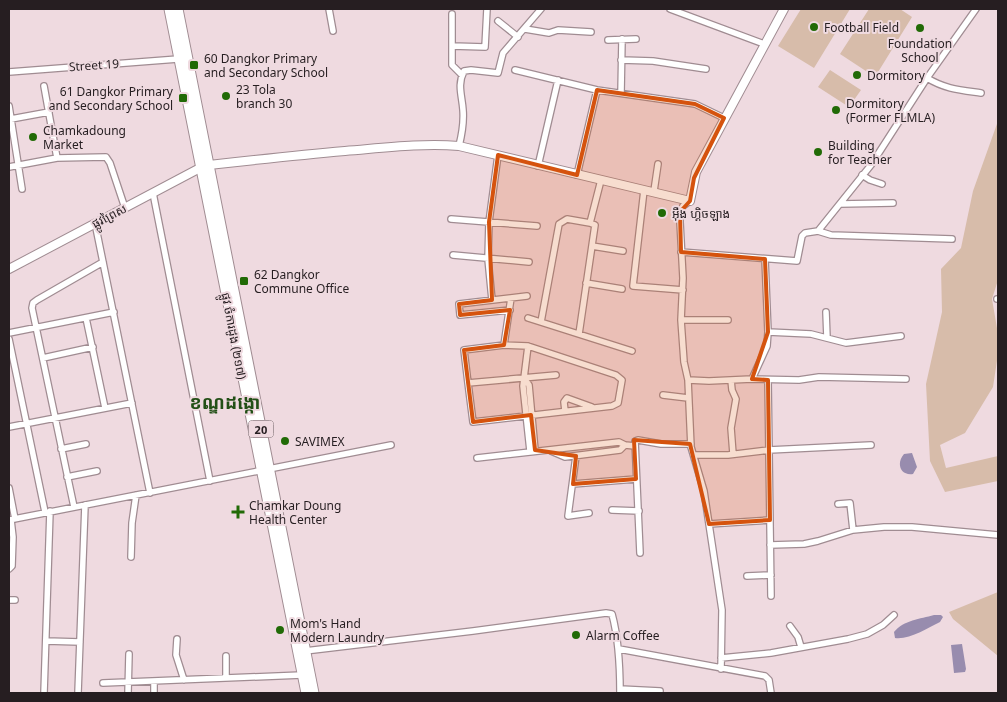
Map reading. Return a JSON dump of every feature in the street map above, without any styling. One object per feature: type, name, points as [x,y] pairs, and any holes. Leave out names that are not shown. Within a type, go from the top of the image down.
[{"type":"main road","name":"ផ្លូវ ចំការដូង (២១៧)","points":[[172,9],[178,59],[205,166]]},
{"type":"main road","name":"ផ្លូវ ចំការដូង (២១៧)","points":[[172,9],[302,652],[314,693]]},
{"type":"main road","name":"ផ្លូវ ចំការដូង (២១៧)","points":[[302,652],[302,674],[306,693]]},
{"type":"street","points":[[329,9],[333,31]]},
{"type":"street","points":[[452,46],[485,47],[486,9]]},
{"type":"street","points":[[459,146],[464,121],[459,89],[462,75],[466,70],[498,73],[503,53],[540,9]]},
{"type":"street","points":[[670,9],[764,44]]},
{"type":"street","points":[[721,669],[722,610],[704,491],[691,444],[688,380],[684,362],[682,320],[683,290],[680,212],[683,206],[690,201],[694,178],[724,118],[784,9]]},
{"type":"street","points":[[818,231],[871,165],[926,78],[976,9]]},
{"type":"street","points":[[452,14],[452,65],[462,75]]},
{"type":"street","points":[[498,20],[518,37]]},
{"type":"street","points":[[525,29],[549,33],[558,30],[592,32]]},
{"type":"street","points":[[608,40],[636,39]]},
{"type":"street","points":[[621,93],[622,40]]},
{"type":"street","name":"Street 19","points":[[9,72],[178,59]]},
{"type":"street","points":[[621,60],[653,61],[706,69]]},
{"type":"street","points":[[515,70],[597,90],[695,104],[724,118]]},
{"type":"street","points":[[926,78],[944,87],[981,93]]},
{"type":"street","points":[[538,166],[558,80]]},
{"type":"street","points":[[44,86],[56,158]]},
{"type":"street","points":[[577,175],[597,90]]},
{"type":"street","points":[[9,106],[22,189]]},
{"type":"street","points":[[10,117],[49,112]]},
{"type":"street","points":[[205,166],[386,147],[438,144],[459,146],[690,201]]},
{"type":"street","points":[[492,300],[488,259],[489,222],[498,155]]},
{"type":"street","points":[[9,167],[56,158],[106,157],[110,163],[125,208]]},
{"type":"street","points":[[654,191],[658,164]]},
{"type":"street","name":"ផ្លូវព្រៃស","points":[[9,269],[205,166]]},
{"type":"street","points":[[862,175],[882,184]]},
{"type":"street","points":[[590,223],[601,180]]},
{"type":"street","points":[[644,190],[632,284],[638,288],[683,290]]},
{"type":"street","points":[[153,193],[210,481]]},
{"type":"street","points":[[840,204],[893,204]]},
{"type":"street","points":[[541,322],[559,224],[567,218],[590,223],[595,225],[579,334]]},
{"type":"street","points":[[450,219],[537,226]]},
{"type":"street","points":[[95,223],[150,493]]},
{"type":"street","points":[[682,252],[797,261],[802,236],[818,231],[831,236],[952,239]]},
{"type":"street","points":[[592,246],[623,251]]},
{"type":"street","points":[[453,255],[529,262]]},
{"type":"street","points":[[752,379],[766,346],[768,332],[765,259]]},
{"type":"street","points":[[74,507],[32,308],[33,303],[104,262]]},
{"type":"street","points":[[586,283],[622,289]]},
{"type":"street","points":[[510,310],[460,315],[459,304],[527,296]]},
{"type":"street","points":[[504,345],[512,298]]},
{"type":"street","points":[[9,333],[114,312]]},
{"type":"street","points":[[826,312],[827,338]]},
{"type":"street","points":[[86,318],[106,408]]},
{"type":"street","points":[[528,318],[632,351]]},
{"type":"street","points":[[682,320],[728,320]]},
{"type":"street","points":[[768,332],[810,334],[846,343],[901,336]]},
{"type":"street","points":[[9,339],[26,424],[47,512],[44,693]]},
{"type":"street","points":[[504,345],[528,346],[620,378],[622,380],[618,404],[615,406],[473,422],[464,350],[504,345]]},
{"type":"street","points":[[528,346],[523,386],[533,451]]},
{"type":"street","points":[[43,358],[93,347]]},
{"type":"street","points":[[468,384],[556,375]]},
{"type":"street","points":[[688,380],[799,380],[819,377],[906,379]]},
{"type":"street","points":[[731,380],[732,390],[736,399],[732,428],[733,454]]},
{"type":"street","points":[[768,380],[771,596]]},
{"type":"street","points":[[663,395],[688,398]]},
{"type":"street","points":[[565,411],[564,402],[567,398],[594,408]]},
{"type":"street","points":[[9,428],[132,403]]},
{"type":"street","points":[[640,553],[636,441],[661,444],[691,444]]},
{"type":"street","points":[[478,458],[619,442],[635,446]]},
{"type":"street","points":[[61,449],[86,444]]},
{"type":"street","points":[[12,519],[391,445]]},
{"type":"street","points":[[549,450],[565,456],[576,456],[620,450],[625,445]]},
{"type":"street","points":[[694,455],[871,445]]},
{"type":"street","points":[[576,456],[568,516],[589,513]]},
{"type":"street","points":[[67,476],[97,471]]},
{"type":"street","points":[[572,484],[636,479]]},
{"type":"street","points":[[9,488],[13,537],[12,566],[9,568]]},
{"type":"street","points":[[131,557],[132,524],[136,495]]},
{"type":"street","points":[[838,504],[850,503],[853,530]]},
{"type":"street","points":[[78,693],[85,505]]},
{"type":"street","points":[[612,510],[639,511]]},
{"type":"street","points":[[709,524],[770,520]]},
{"type":"street","points":[[770,545],[811,542],[853,530],[912,527],[998,535]]},
{"type":"street","points":[[747,576],[770,575]]},
{"type":"street","points":[[302,652],[606,612],[612,614],[619,650],[620,691],[660,692]]},
{"type":"street","points":[[721,658],[763,654],[867,634],[883,625],[894,615]]},
{"type":"street","points":[[790,626],[798,637],[801,647]]},
{"type":"street","points":[[176,638],[176,655],[184,680]]},
{"type":"street","points":[[46,641],[80,642]]},
{"type":"street","points":[[619,650],[766,676],[769,680],[771,693]]},
{"type":"street","points":[[128,654],[128,693]]},
{"type":"street","points":[[226,656],[226,678]]},
{"type":"street","points":[[103,684],[302,674]]},
{"type":"street","points":[[154,682],[154,693]]},
{"type":"highlighted area","points":[[597,90],[695,104],[724,118],[694,178],[690,201],[680,212],[681,252],[765,259],[768,332],[752,379],[768,380],[770,520],[709,524],[690,444],[634,440],[636,479],[573,484],[576,456],[535,450],[531,415],[473,422],[464,350],[504,345],[510,310],[460,315],[459,304],[492,300],[489,222],[498,155],[577,175]]},
{"type":"shaded area","name":"Football Field","points":[[801,9],[850,9],[814,68],[778,46]]},
{"type":"shaded area","points":[[869,9],[900,9],[912,17],[875,77],[840,54]]},
{"type":"shaded area","points":[[830,70],[861,90],[849,107],[818,87]]},
{"type":"shaded area","points":[[998,121],[998,280],[992,299],[998,334],[998,354],[993,387],[965,433],[940,445],[946,468],[998,456],[998,481],[945,492],[930,461],[926,384],[942,312],[941,269],[961,248],[973,191]]},
{"type":"shaded area","points":[[912,453],[917,467],[913,474],[909,474],[902,471],[900,461],[904,454]]},
{"type":"shaded area","points":[[998,592],[998,656],[953,619],[949,612]]},
{"type":"shaded area","points":[[941,615],[943,617],[940,622],[912,635],[895,638],[894,632],[902,625],[912,620]]},
{"type":"shaded area","points":[[962,644],[966,669],[965,672],[954,673],[951,645]]},
{"type":"place","name":"Football Field","points":[[814,27]]},
{"type":"place","name":"Foundation School","points":[[920,28]]},
{"type":"place","name":"60 Dangkor Primary and Secondary School","points":[[194,65]]},
{"type":"place","name":"Dormitory","points":[[857,75]]},
{"type":"place","name":"23 Tola branch 30","points":[[226,96]]},
{"type":"place","name":"61 Dangkor Primary and Secondary School","points":[[183,98]]},
{"type":"place","name":"Dormitory (Former FLMLA)","points":[[836,110]]},
{"type":"place","name":"Chamkadoung Market","points":[[33,137]]},
{"type":"place","name":"Building for Teacher","points":[[818,152]]},
{"type":"place","name":"អ៊ឹង ហ្គិចឡាង","points":[[662,213]]},
{"type":"place","name":"62 Dangkor Commune Office","points":[[244,281]]},
{"type":"place","name":"SAVIMEX","points":[[285,441]]},
{"type":"place","name":"Chamkar Doung Health Center","points":[[238,512]]},
{"type":"place","name":"Mom's Hand Modern Laundry","points":[[280,630]]},
{"type":"place","name":"Alarm Coffee","points":[[576,635]]},
{"type":"district","name":"ខណ្ឌដង្កោ","points":[[225,402]]}]
